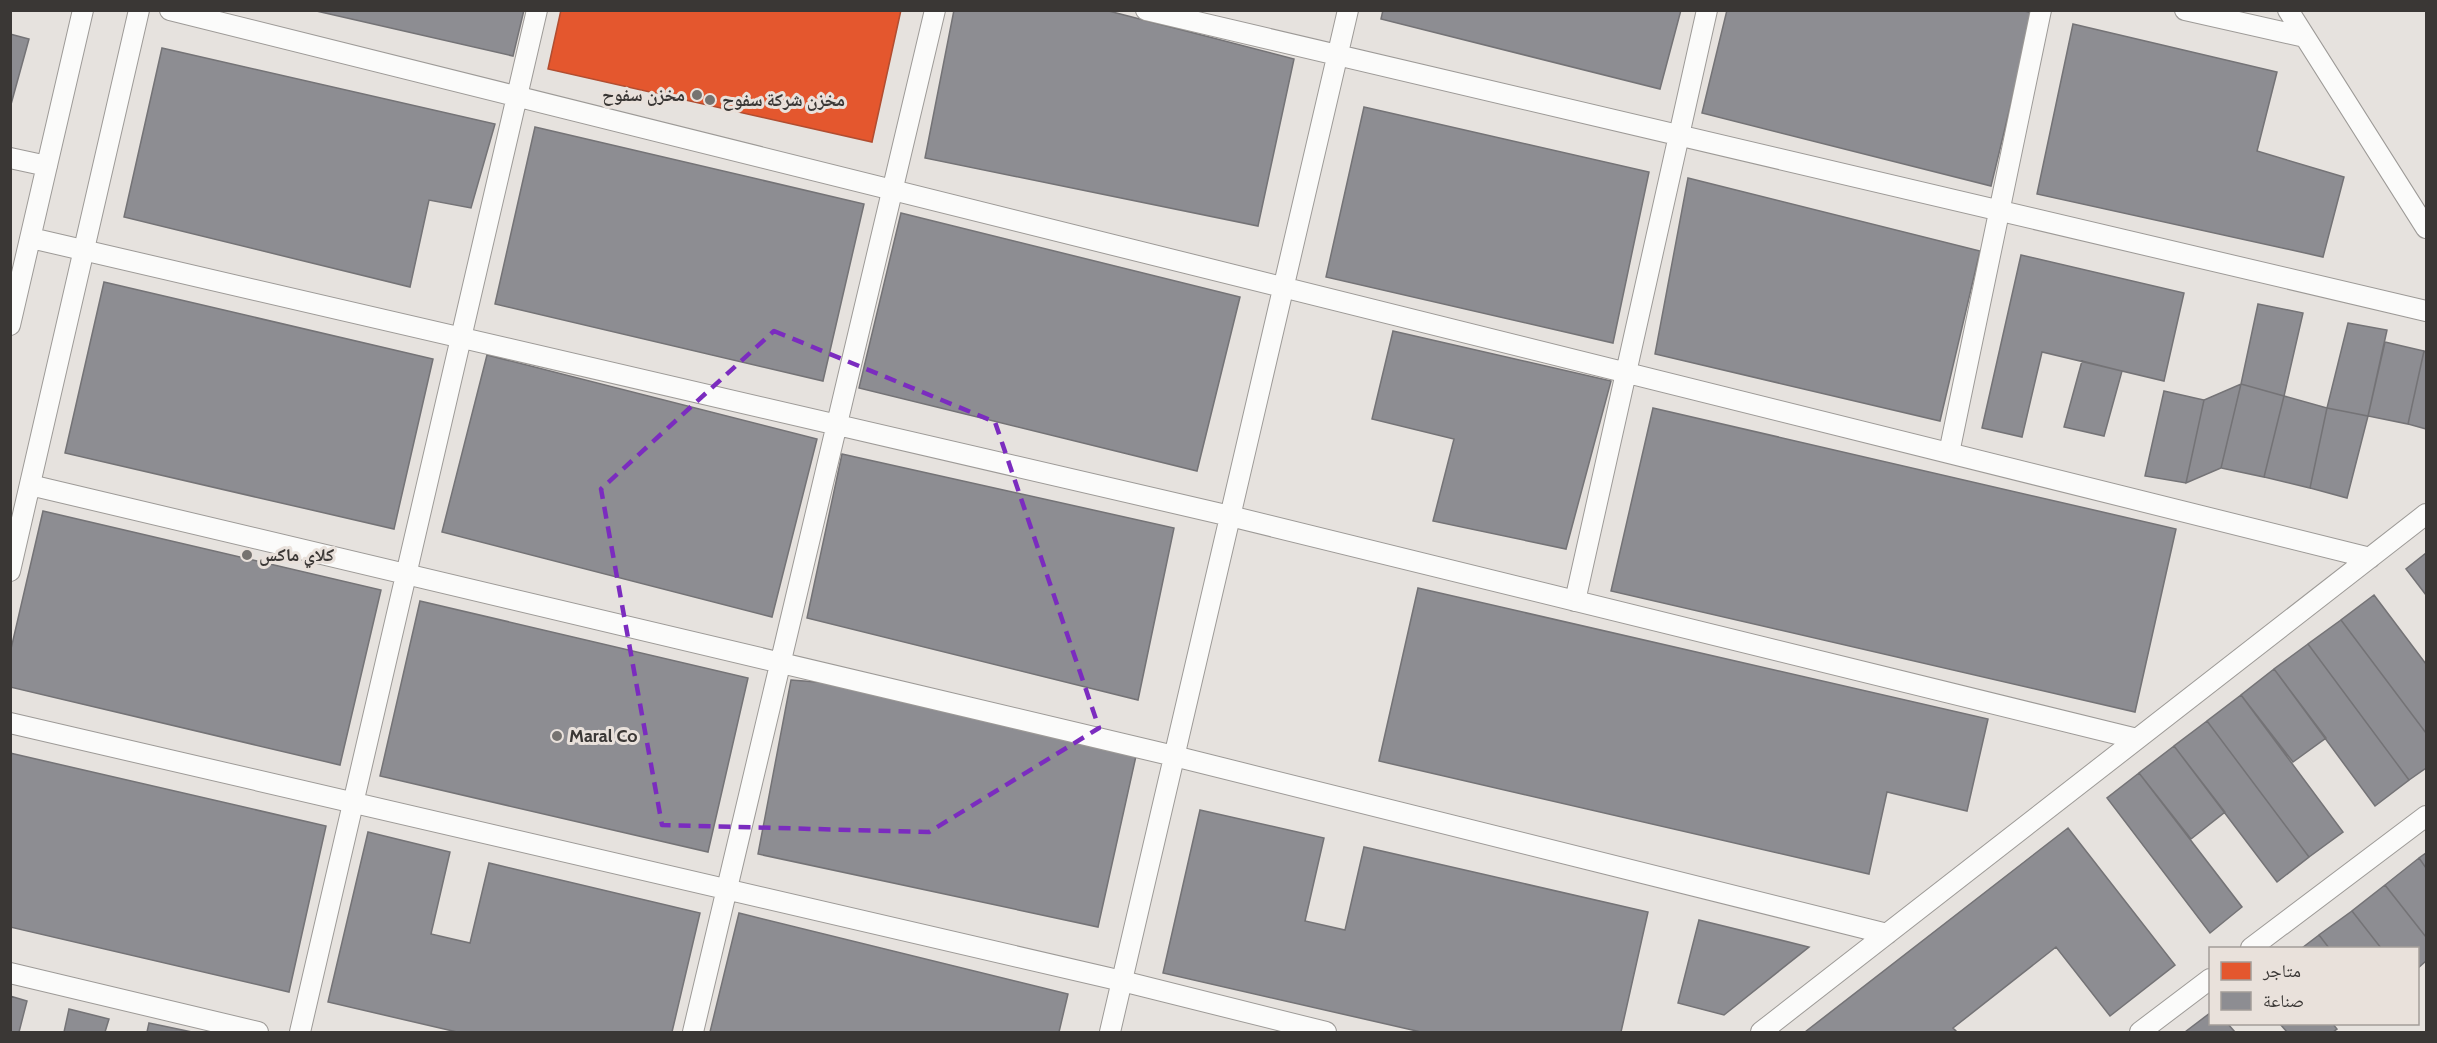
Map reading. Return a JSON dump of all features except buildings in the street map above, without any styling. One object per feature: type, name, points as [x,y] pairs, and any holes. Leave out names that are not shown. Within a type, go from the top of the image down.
[{"type":"street","points":[[10,325],[83,10]]},
{"type":"street","points":[[10,571],[138,10]]},
{"type":"street","points":[[170,10],[2370,558]]},
{"type":"street","points":[[300,1032],[537,10]]},
{"type":"street","points":[[693,1032],[935,10]]},
{"type":"street","points":[[1146,10],[2427,311]]},
{"type":"street","points":[[1110,1032],[1348,10]]},
{"type":"street","points":[[1575,601],[1707,10]]},
{"type":"street","points":[[1949,453],[2041,10]]},
{"type":"street","points":[[2185,10],[2305,37]]},
{"type":"street","points":[[2288,10],[2427,228]]},
{"type":"street","points":[[10,158],[47,166]]},
{"type":"street","points":[[31,238],[1230,516],[2137,739]]},
{"type":"street","points":[[30,485],[1174,756],[1887,934]]},
{"type":"street","points":[[1771,1030],[1887,934],[2427,514]]},
{"type":"street","points":[[10,723],[1122,981],[1326,1032]]},
{"type":"street","points":[[2252,947],[2427,816]]},
{"type":"street","points":[[10,974],[258,1032]]},
{"type":"street","points":[[2140,1032],[2209,980]]},
{"type":"highlighted area","points":[[774,331],[995,422],[1099,728],[929,832],[662,825],[601,489]]},
{"type":"place","name":"مخزن سفوح","points":[[697,95]]},
{"type":"place","name":"مخزن شركة سفوح","points":[[710,100]]},
{"type":"place","name":"كلاي ماكس","points":[[247,555]]},
{"type":"place","name":"Maral Co","points":[[557,736]]}]
